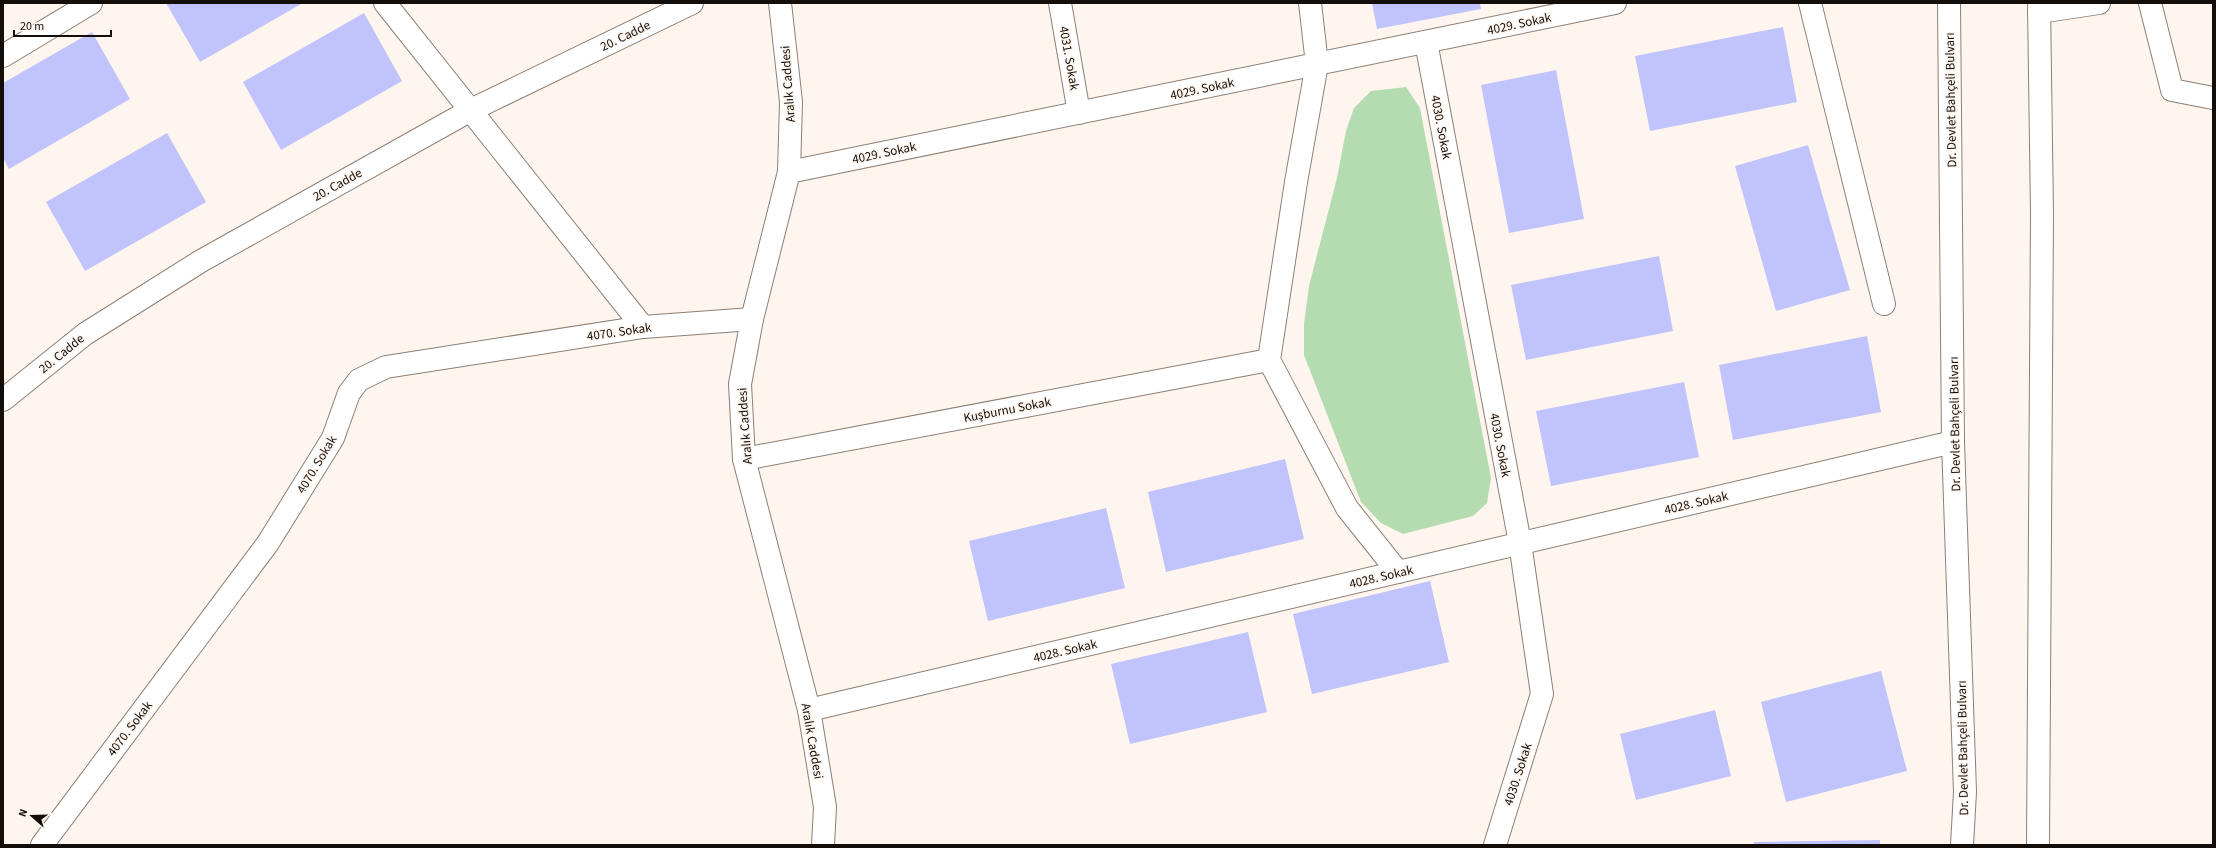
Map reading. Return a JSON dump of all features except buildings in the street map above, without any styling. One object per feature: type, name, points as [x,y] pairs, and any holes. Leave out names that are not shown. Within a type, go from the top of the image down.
[{"type":"street","points":[[3,56],[91,3]]},
{"type":"street","points":[[386,3],[643,327]]},
{"type":"street","name":"20. Cadde","points":[[3,400],[85,334],[194,265],[471,110],[692,3]]},
{"type":"street","name":"Aralık Caddesi","points":[[780,3],[791,102],[789,172],[752,319],[740,384],[744,459],[809,710],[825,807],[823,845]]},
{"type":"street","name":"4031. Sokak","points":[[1060,3],[1079,113]]},
{"type":"street","points":[[1310,3],[1317,64],[1296,182],[1269,360],[1347,508],[1398,572]]},
{"type":"street","name":"4029. Sokak","points":[[789,172],[1615,3]]},
{"type":"street","points":[[1810,3],[1884,304]]},
{"type":"street","name":"Dr. Devlet Bahçeli Bulvarı","points":[[1949,3],[1953,442],[1965,792],[1962,845]]},
{"type":"street","points":[[2038,845],[2042,277],[2039,7],[2099,3]]},
{"type":"street","points":[[2150,3],[2172,90],[2213,98]]},
{"type":"street","name":"4030. Sokak","points":[[1426,42],[1520,544],[1542,694],[1494,845]]},
{"type":"street","name":"4070. Sokak","points":[[42,845],[268,543],[333,438],[349,393],[359,380],[386,368],[643,327],[752,319]]},
{"type":"street","name":"Kuşburnu Sokak","points":[[744,459],[1269,360]]},
{"type":"street","name":"4028. Sokak","points":[[809,710],[1953,442]]},
{"type":"green space","points":[[1406,87],[1420,108],[1491,478],[1487,503],[1473,516],[1403,534],[1381,523],[1361,502],[1304,355],[1304,324],[1309,286],[1337,178],[1346,131],[1354,108],[1371,91]]}]
